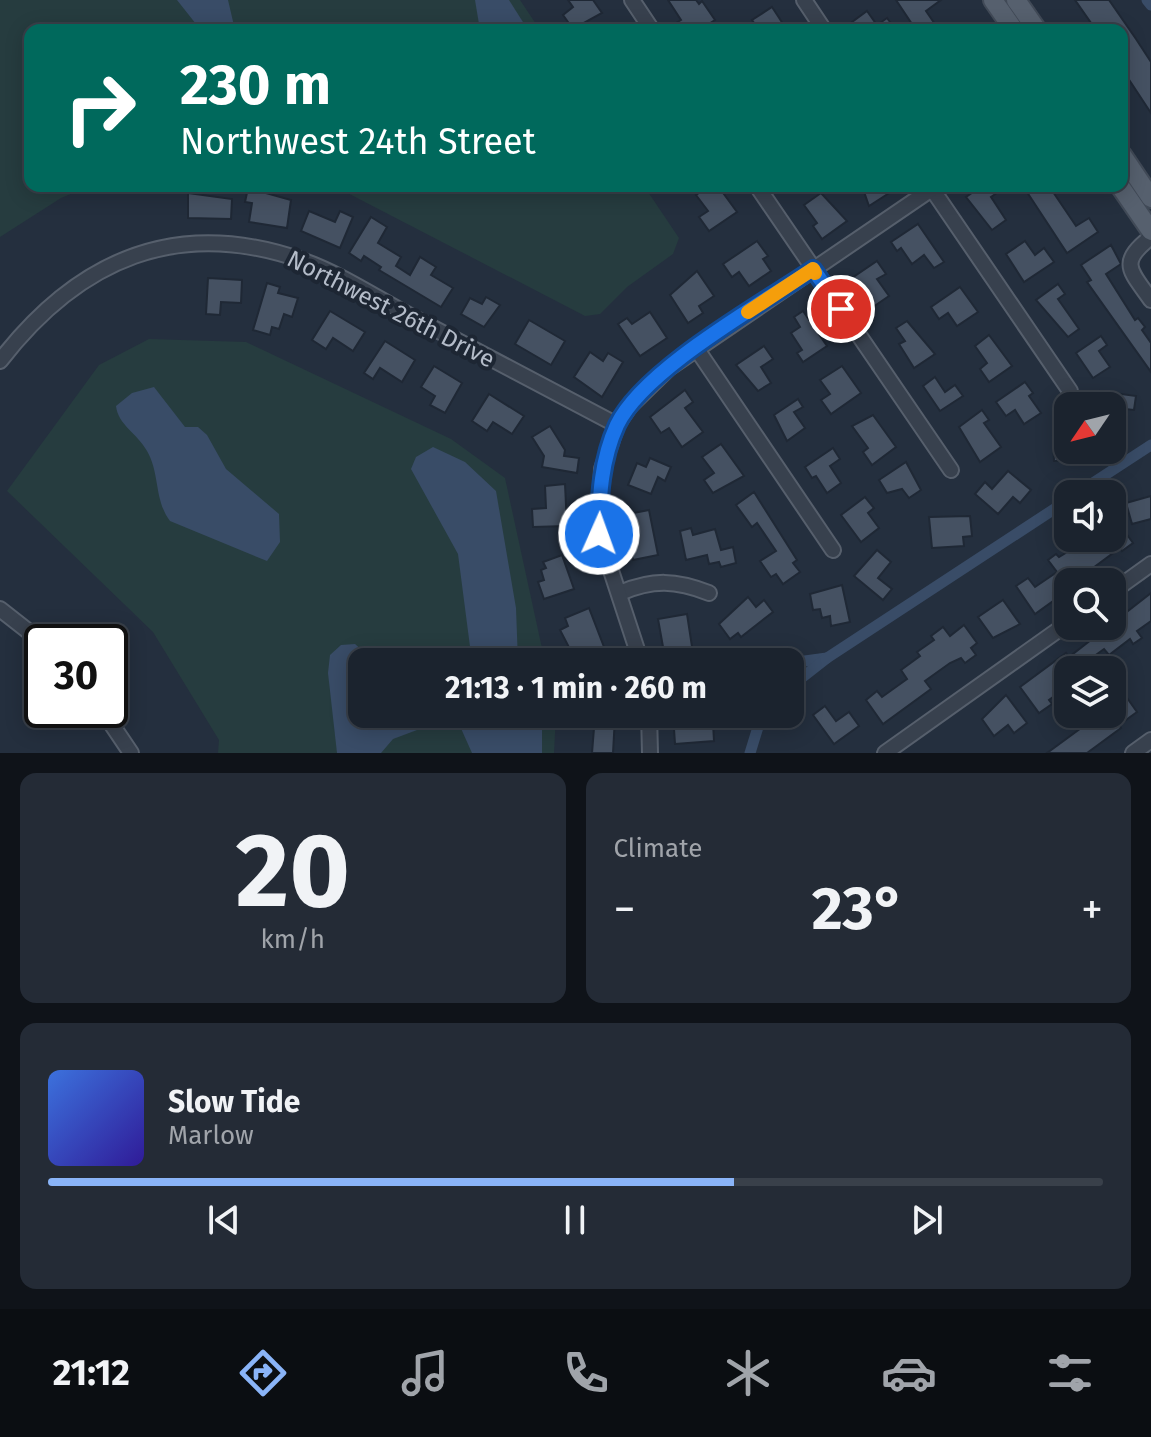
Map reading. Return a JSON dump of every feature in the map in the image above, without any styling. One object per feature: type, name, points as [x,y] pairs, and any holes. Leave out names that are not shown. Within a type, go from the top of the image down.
[{"type":"main road","points":[[993,0],[1010,24]]},
{"type":"main road","points":[[1016,0],[1033,24]]},
{"type":"main road","points":[[1128,164],[1151,198]]},
{"type":"main road","points":[[1124,192],[1151,231]]},
{"type":"street","points":[[632,0],[648,24]]},
{"type":"street","points":[[804,0],[820,24]]},
{"type":"street","points":[[761,192],[951,470]]},
{"type":"street","points":[[637,648],[620,593],[606,563],[599,534],[602,469],[617,425],[650,384],[696,348],[925,192]]},
{"type":"street","points":[[935,192],[1070,391]]},
{"type":"street","points":[[1151,237],[1129,260],[1130,271],[1151,300]]},
{"type":"street","name":"Northwest 26th Drive","points":[[0,361],[43,309],[78,283],[119,261],[162,248],[202,243],[241,245],[308,262],[617,425]]},
{"type":"street","points":[[696,348],[833,550]]},
{"type":"street","points":[[1126,582],[1151,564]]},
{"type":"street","points":[[620,593],[645,582],[664,581],[683,583],[709,593]]},
{"type":"street","points":[[0,609],[24,628]]},
{"type":"street","points":[[885,753],[1054,633]]},
{"type":"street","points":[[114,728],[131,753]]},
{"type":"street","points":[[649,728],[650,753]]},
{"type":"street","points":[[1133,753],[1151,740]]},
{"type":"green space","points":[[0,0],[520,0],[536,24],[24,24],[24,192],[76,192],[0,237]]},
{"type":"green space","points":[[346,192],[648,192],[679,238],[673,254],[627,287],[600,314],[585,316]]},
{"type":"green space","points":[[149,339],[246,342],[451,439],[505,478],[542,648],[348,648],[348,728],[555,728],[554,753],[218,753],[219,740],[153,632],[7,491],[99,365]]},
{"type":"water","points":[[177,0],[228,0],[234,24],[196,24]]},
{"type":"water","points":[[475,0],[509,0],[524,24],[479,24]]},
{"type":"water","points":[[154,387],[185,427],[198,427],[207,435],[226,469],[279,514],[280,542],[267,561],[170,521],[161,504],[151,459],[120,419],[116,406],[132,393]]},
{"type":"water","points":[[433,447],[465,462],[496,491],[516,608],[517,648],[470,648],[458,554],[411,469],[416,457]]},
{"type":"water","points":[[355,644],[359,648],[348,648],[348,728],[422,728],[393,739],[381,753],[337,753],[328,673],[330,655],[341,645]]},
{"type":"water","points":[[461,728],[542,728],[542,753],[472,753]]},
{"type":"building","points":[[568,0],[593,0],[602,13],[582,24],[569,24],[563,15],[573,7]]},
{"type":"building","points":[[668,0],[696,0],[699,4],[702,1],[715,20],[709,24],[677,24],[681,20]]},
{"type":"building","points":[[896,0],[941,0],[926,11],[935,24],[912,24]]},
{"type":"building","points":[[1075,0],[1109,0],[1126,24],[1092,24]]},
{"type":"building","points":[[772,7],[783,24],[755,24],[752,20]]},
{"type":"building","points":[[867,11],[876,24],[849,24]]},
{"type":"building","points":[[1128,27],[1151,62],[1151,113],[1128,78]]},
{"type":"building","points":[[247,192],[262,192],[291,200],[287,228],[249,222],[252,203],[245,202]]},
{"type":"building","points":[[700,192],[722,192],[737,212],[709,231],[699,217],[708,211],[696,195]]},
{"type":"building","points":[[864,192],[891,192],[869,206]]},
{"type":"building","points":[[973,192],[998,192],[991,197],[1006,220],[992,230],[966,197]]},
{"type":"building","points":[[1027,192],[1053,192],[1076,226],[1089,218],[1098,232],[1067,253]]},
{"type":"building","points":[[188,193],[232,199],[231,219],[188,218]]},
{"type":"building","points":[[821,193],[847,221],[822,239],[813,226],[817,223],[804,205]]},
{"type":"building","points":[[309,211],[335,222],[340,211],[353,217],[340,248],[301,231]]},
{"type":"building","points":[[371,217],[387,227],[378,243],[401,257],[396,266],[410,275],[420,257],[436,267],[431,275],[453,288],[441,307],[379,270],[381,267],[364,256],[361,261],[349,253]]},
{"type":"building","points":[[918,224],[944,262],[934,268],[924,255],[912,264],[901,248],[897,251],[891,242]]},
{"type":"building","points":[[757,241],[768,256],[763,259],[771,271],[749,286],[739,272],[732,277],[723,264]]},
{"type":"building","points":[[1025,241],[1035,255],[1044,248],[1054,262],[1024,282],[1006,254]]},
{"type":"building","points":[[1111,245],[1121,264],[1106,274],[1135,320],[1138,318],[1145,327],[1142,330],[1151,343],[1151,372],[1087,282],[1091,280],[1081,265]]},
{"type":"building","points":[[877,261],[886,274],[877,279],[889,296],[873,307],[849,280]]},
{"type":"building","points":[[697,271],[714,296],[699,306],[703,313],[688,323],[670,295]]},
{"type":"building","points":[[208,278],[242,280],[241,303],[221,302],[220,315],[206,314]]},
{"type":"building","points":[[267,283],[280,287],[278,293],[298,298],[292,317],[284,314],[279,329],[272,327],[270,335],[253,330]]},
{"type":"building","points":[[1058,284],[1065,294],[1058,299],[1079,329],[1068,337],[1036,300]]},
{"type":"building","points":[[960,287],[978,312],[957,326],[948,313],[939,319],[931,307]]},
{"type":"building","points":[[486,297],[500,305],[484,327],[461,314],[470,298],[482,304]]},
{"type":"building","points":[[330,311],[365,332],[353,351],[333,338],[326,349],[312,340]]},
{"type":"building","points":[[803,311],[827,346],[803,362],[797,353],[802,350],[791,333],[800,327],[794,317]]},
{"type":"building","points":[[650,312],[667,338],[640,356],[618,324],[627,318],[632,324]]},
{"type":"building","points":[[529,320],[565,341],[551,365],[515,344]]},
{"type":"building","points":[[907,321],[935,354],[914,368],[899,344],[905,341],[896,328]]},
{"type":"building","points":[[989,335],[1012,366],[989,382],[980,369],[987,363],[975,346]]},
{"type":"building","points":[[1101,336],[1107,345],[1099,351],[1110,367],[1093,378],[1076,353]]},
{"type":"building","points":[[385,341],[415,360],[402,382],[380,368],[373,379],[364,373]]},
{"type":"building","points":[[764,346],[773,359],[761,367],[771,383],[758,391],[736,365]]},
{"type":"building","points":[[590,352],[603,361],[608,353],[623,362],[602,397],[574,377]]},
{"type":"building","points":[[434,366],[462,383],[445,413],[430,405],[435,396],[421,387]]},
{"type":"building","points":[[842,366],[861,393],[831,414],[821,400],[830,394],[820,380]]},
{"type":"building","points":[[935,377],[945,392],[955,385],[963,396],[940,411],[923,386]]},
{"type":"building","points":[[1025,382],[1033,393],[1029,396],[1041,413],[1024,424],[1015,410],[1006,416],[996,402]]},
{"type":"building","points":[[685,390],[693,402],[685,408],[703,432],[682,447],[669,428],[661,433],[650,417]]},
{"type":"building","points":[[489,394],[524,416],[512,434],[493,422],[487,431],[472,421]]},
{"type":"building","points":[[1126,395],[1136,396],[1134,410],[1126,409]]},
{"type":"building","points":[[798,399],[803,407],[794,412],[805,428],[787,441],[774,415]]},
{"type":"building","points":[[982,410],[989,420],[984,423],[1001,447],[980,462],[959,427]]},
{"type":"building","points":[[873,415],[896,447],[872,465],[863,452],[868,448],[852,426]]},
{"type":"building","points":[[550,426],[565,450],[564,456],[579,458],[577,473],[542,467],[544,456],[532,437]]},
{"type":"building","points":[[721,444],[744,476],[713,493],[704,480],[714,473],[702,457]]},
{"type":"building","points":[[833,448],[840,459],[830,466],[841,483],[827,493],[816,476],[812,478],[805,467]]},
{"type":"building","points":[[650,458],[671,467],[665,481],[658,477],[651,494],[628,485],[637,463],[646,467]]},
{"type":"building","points":[[906,462],[921,490],[909,498],[902,489],[887,493],[879,480]]},
{"type":"building","points":[[1008,471],[1031,490],[1020,503],[1013,497],[998,514],[975,494],[985,482],[992,489]]},
{"type":"building","points":[[565,484],[567,526],[533,527],[532,509],[546,508],[545,486]]},
{"type":"building","points":[[754,492],[797,560],[793,563],[800,572],[783,584],[776,574],[771,577],[760,561],[776,551],[757,523],[752,527],[736,505]]},
{"type":"building","points":[[1151,496],[1151,519],[1132,524],[1126,503]]},
{"type":"building","points":[[865,497],[874,508],[868,513],[879,528],[861,542],[841,515]]},
{"type":"building","points":[[649,510],[658,555],[633,560],[623,515]]},
{"type":"building","points":[[970,516],[972,536],[963,537],[964,546],[932,548],[929,517]]},
{"type":"building","points":[[691,528],[693,535],[715,529],[721,550],[733,547],[736,563],[721,567],[719,562],[709,564],[707,555],[686,560],[680,531]]},
{"type":"building","points":[[1126,533],[1133,543],[1126,548]]},
{"type":"building","points":[[877,550],[891,562],[878,578],[892,589],[883,600],[854,576]]},
{"type":"building","points":[[1067,552],[1115,552],[1093,568],[1054,568],[1048,560],[1056,554],[1059,557]]},
{"type":"building","points":[[562,555],[574,589],[544,599],[538,582],[544,580],[541,570],[546,568],[543,562]]},
{"type":"building","points":[[1054,574],[1054,600],[1035,614],[1016,586],[1028,578],[1035,587]]},
{"type":"building","points":[[842,585],[850,622],[831,626],[830,616],[822,618],[820,609],[813,610],[810,594]]},
{"type":"building","points":[[1151,593],[1151,621],[1137,631],[1142,638],[1133,644],[1130,639],[1109,655],[1104,649],[1094,656],[1070,656],[1091,640],[1126,640],[1126,613]]},
{"type":"building","points":[[748,597],[756,607],[764,600],[773,612],[741,637],[738,633],[730,639],[719,624]]},
{"type":"building","points":[[1003,600],[1020,624],[993,638],[978,617]]},
{"type":"building","points":[[589,608],[604,647],[569,648],[560,630],[568,626],[565,618]]},
{"type":"building","points":[[687,614],[692,648],[663,648],[658,619]]},
{"type":"building","points":[[964,625],[977,643],[971,648],[976,655],[965,663],[961,658],[950,663],[925,681],[931,689],[883,724],[866,700],[877,691],[882,697],[907,679],[901,670],[920,656],[917,652],[934,640],[931,636],[943,627],[950,636]]},
{"type":"building","points":[[1054,662],[1054,696],[1049,700],[1052,704],[1039,713],[1020,687]]},
{"type":"building","points":[[1006,695],[1027,723],[1014,733],[1008,725],[994,736],[982,719]]},
{"type":"building","points":[[1126,696],[1137,712],[1126,720]]},
{"type":"building","points":[[825,706],[836,721],[849,712],[859,726],[834,744],[813,715]]},
{"type":"building","points":[[594,728],[614,728],[613,753],[592,753]]},
{"type":"building","points":[[713,728],[714,741],[675,744],[674,729]]},
{"type":"building","points":[[1081,728],[1121,728],[1087,753],[1047,753]]},
{"type":"waterway","points":[[1147,0],[1151,5]]},
{"type":"waterway","points":[[1097,480],[1151,445]]},
{"type":"waterway","points":[[804,676],[1054,509]]},
{"type":"waterway","points":[[804,661],[827,658]]},
{"type":"waterway","points":[[750,753],[758,728]]},
{"type":"slow traffic","points":[[748,312],[813,269],[815,273]]},
{"type":"route","points":[[599,534],[602,469],[617,425],[650,384],[698,347],[813,269],[841,309]]}]
